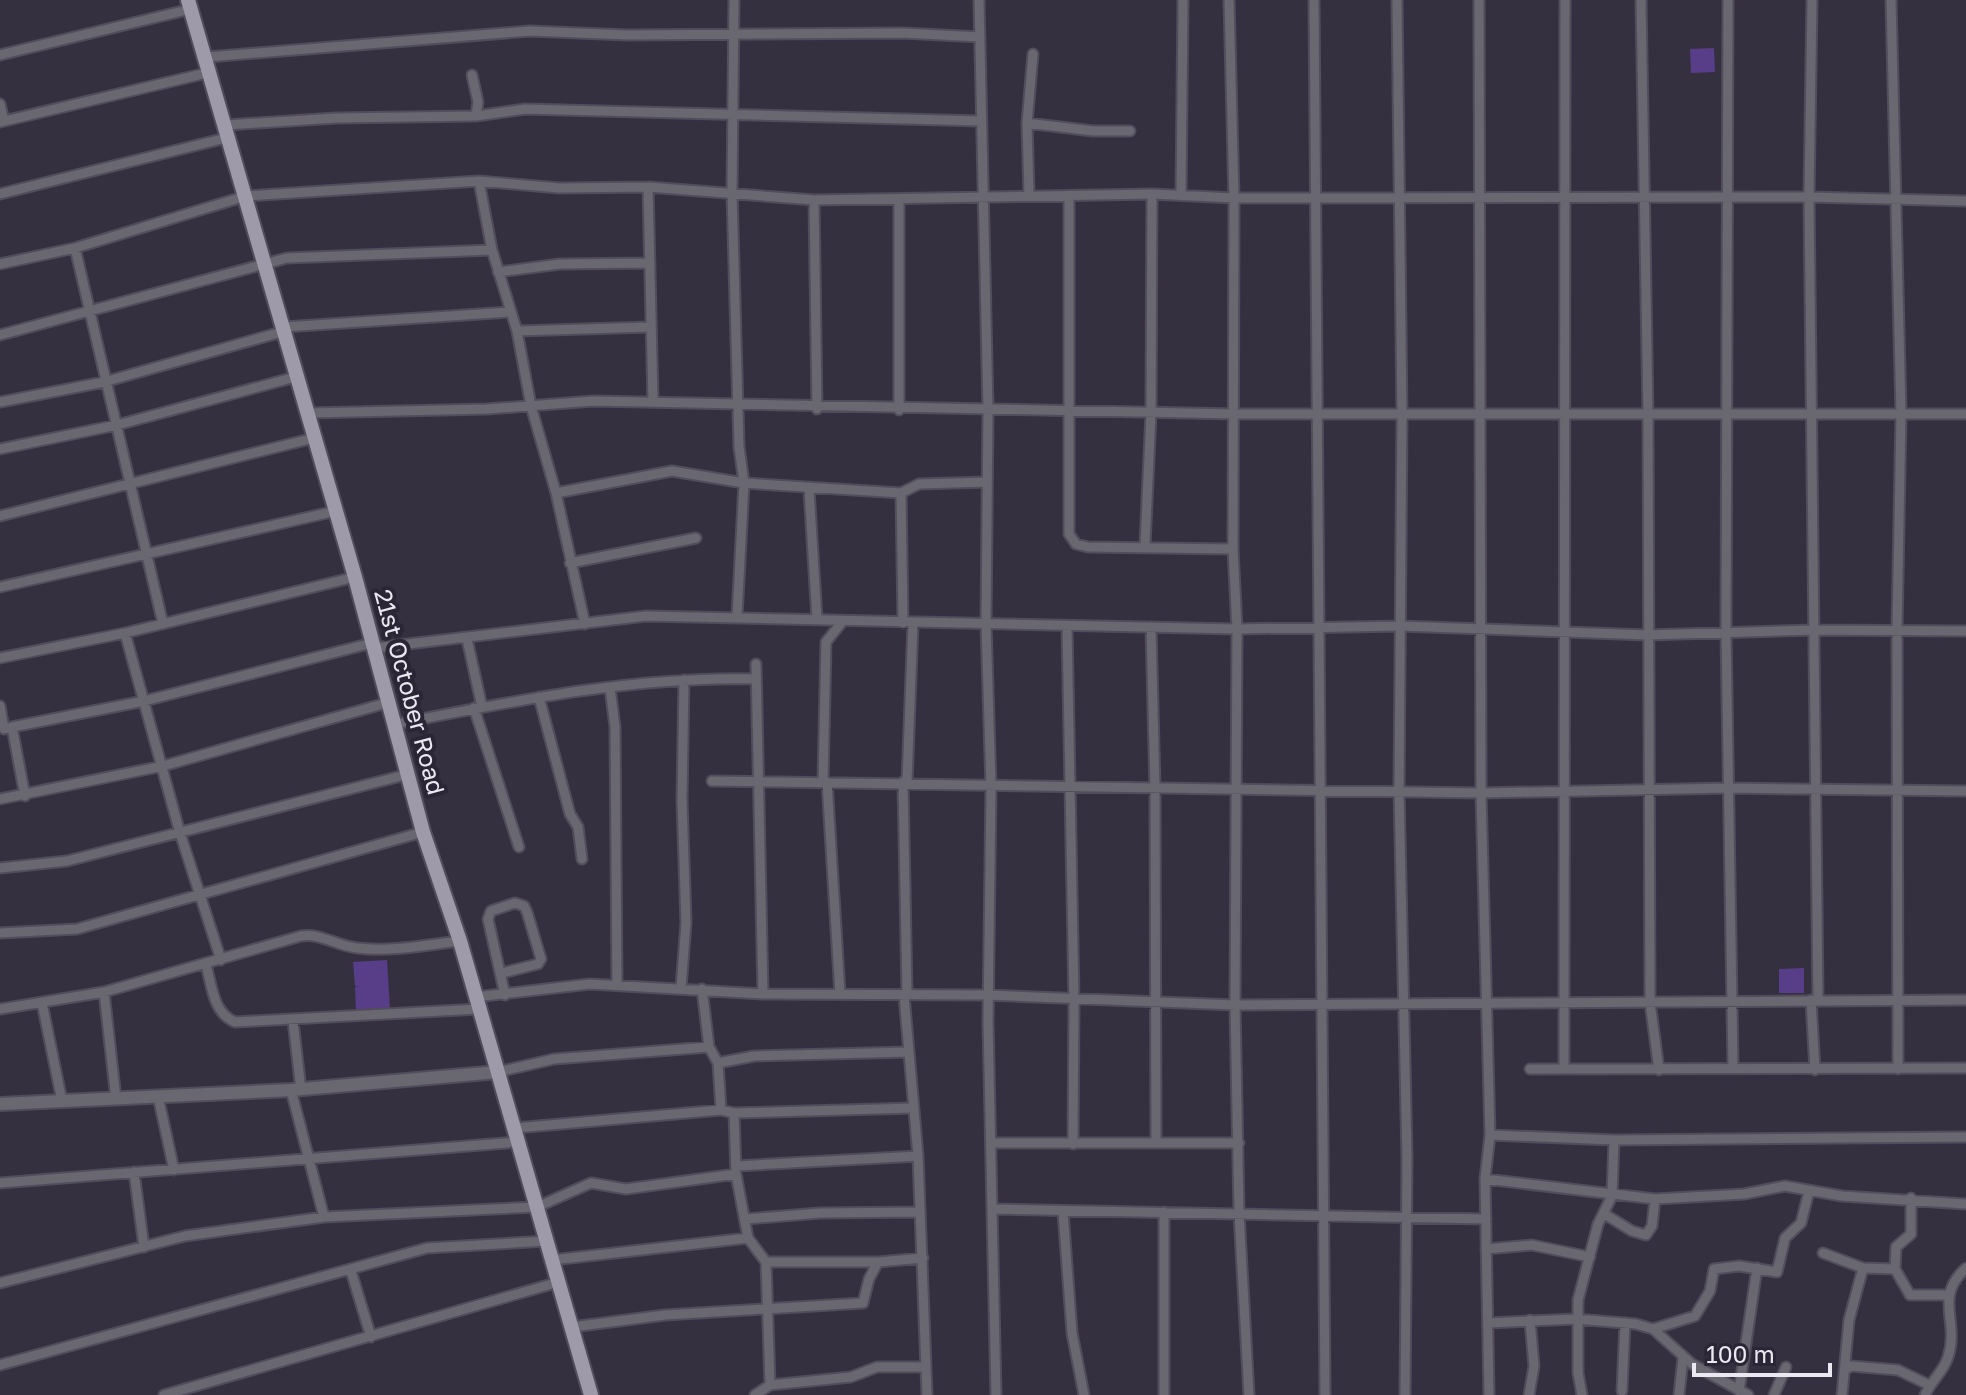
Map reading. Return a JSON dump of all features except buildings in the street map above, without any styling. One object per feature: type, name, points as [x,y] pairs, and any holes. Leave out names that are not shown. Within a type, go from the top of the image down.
[{"type":"main road","name":"21st October Road","points":[[190,4],[267,262],[390,702],[423,832],[460,941],[591,1395]]},
{"type":"street","points":[[734,0],[732,193],[737,406],[744,483],[737,617]]},
{"type":"street","points":[[979,0],[988,410],[986,624],[991,787],[988,995],[996,1395]]},
{"type":"street","points":[[1181,195],[1183,0]]},
{"type":"street","points":[[1229,0],[1234,198],[1233,549],[1237,629],[1235,1005],[1239,1213],[1249,1395]]},
{"type":"street","points":[[1314,0],[1313,196],[1318,414],[1317,628],[1325,1395]]},
{"type":"street","points":[[1397,0],[1402,415],[1399,790],[1406,1219],[1405,1395]]},
{"type":"street","points":[[1479,0],[1484,628],[1481,793],[1484,1002],[1490,1135],[1485,1179],[1489,1395]]},
{"type":"street","points":[[1564,1068],[1565,0]]},
{"type":"street","points":[[1641,0],[1648,414],[1650,1002],[1659,1070]]},
{"type":"street","points":[[1728,0],[1726,633],[1733,1067]]},
{"type":"street","points":[[1812,0],[1809,197],[1815,1070]]},
{"type":"street","points":[[1891,0],[1901,414],[1897,630],[1900,792],[1898,1069]]},
{"type":"street","points":[[0,55],[190,4]]},
{"type":"street","points":[[0,104],[2,122],[209,64],[530,31],[593,35],[903,33],[980,37]]},
{"type":"street","points":[[1029,195],[1027,123],[1033,54]]},
{"type":"street","points":[[472,75],[478,102],[476,116]]},
{"type":"street","points":[[0,194],[228,131],[336,118],[476,116],[525,109],[981,121]]},
{"type":"street","points":[[1027,123],[1093,131],[1130,131]]},
{"type":"street","points":[[0,264],[75,248],[246,196],[479,181],[559,188],[648,187],[814,200],[899,201],[983,195],[1152,194],[1234,198],[1809,197],[1966,201]]},
{"type":"street","points":[[479,181],[492,250],[517,331],[531,406],[556,493],[585,624]]},
{"type":"street","points":[[648,187],[653,402]]},
{"type":"street","points":[[1145,545],[1151,413],[1152,194]]},
{"type":"street","points":[[1069,196],[1069,534],[1076,544],[1088,547],[1145,545],[1233,549]]},
{"type":"street","points":[[814,200],[817,409]]},
{"type":"street","points":[[899,201],[899,410]]},
{"type":"street","points":[[75,248],[163,624]]},
{"type":"street","points":[[0,335],[287,258],[492,250]]},
{"type":"street","points":[[498,272],[560,264],[650,263]]},
{"type":"street","points":[[0,402],[104,382],[285,329],[510,312]]},
{"type":"street","points":[[517,331],[650,327]]},
{"type":"street","points":[[0,449],[117,425],[299,376]]},
{"type":"street","points":[[308,413],[653,402],[817,409],[1235,414],[1966,414]]},
{"type":"street","points":[[0,516],[314,438]]},
{"type":"street","points":[[556,493],[672,471],[744,483],[901,493],[919,484],[987,482]]},
{"type":"street","points":[[809,489],[817,619]]},
{"type":"street","points":[[901,493],[908,623],[906,995],[918,1156],[927,1395]]},
{"type":"street","points":[[0,587],[336,511]]},
{"type":"street","points":[[570,563],[696,538]]},
{"type":"street","points":[[0,658],[125,633],[355,577]]},
{"type":"street","points":[[5,728],[144,701],[373,646],[467,639],[646,616],[1237,629],[1400,626],[1647,635],[1813,630],[1966,631]]},
{"type":"street","points":[[840,994],[825,782],[826,642],[842,622]]},
{"type":"street","points":[[1067,626],[1074,1000],[1073,1144]]},
{"type":"street","points":[[1151,627],[1155,788],[1153,1001],[1156,1141]]},
{"type":"street","points":[[125,633],[180,833],[203,895],[221,960]]},
{"type":"street","points":[[467,639],[478,708],[519,847]]},
{"type":"street","points":[[756,664],[763,994]]},
{"type":"street","points":[[396,724],[539,697],[610,688],[684,680],[756,679]]},
{"type":"street","points":[[681,988],[686,923],[682,800],[684,680]]},
{"type":"street","points":[[610,688],[615,727],[617,984]]},
{"type":"street","points":[[539,697],[570,814],[578,827],[582,859]]},
{"type":"street","points":[[0,799],[163,766],[390,702]]},
{"type":"street","points":[[0,706],[25,796]]},
{"type":"street","points":[[0,868],[67,861],[409,774]]},
{"type":"street","points":[[712,781],[1481,793],[1728,788],[1966,791]]},
{"type":"street","points":[[0,933],[77,929],[423,832]]},
{"type":"street","points":[[502,973],[538,964],[541,959],[527,912],[524,906],[515,903],[491,911],[488,919],[505,995]]},
{"type":"street","points":[[0,1009],[104,992],[312,934],[347,947],[381,950],[460,941]]},
{"type":"street","points":[[206,965],[214,999],[225,1018],[235,1022],[293,1021],[477,1003],[554,986],[617,984],[763,994],[988,995],[1235,1005],[1966,1000]]},
{"type":"street","points":[[702,989],[709,1047],[718,1063],[721,1110]]},
{"type":"street","points":[[104,992],[116,1099]]},
{"type":"street","points":[[42,1003],[62,1101]]},
{"type":"street","points":[[293,1021],[296,1090],[306,1156],[324,1217]]},
{"type":"street","points":[[0,1104],[296,1090],[498,1072],[554,1059],[709,1047]]},
{"type":"street","points":[[718,1063],[754,1056],[908,1052]]},
{"type":"street","points":[[1530,1069],[1966,1068]]},
{"type":"street","points":[[158,1096],[174,1170]]},
{"type":"street","points":[[0,1183],[174,1170],[516,1135],[721,1110],[734,1113],[914,1108]]},
{"type":"street","points":[[734,1113],[736,1170],[748,1238],[766,1262],[770,1385]]},
{"type":"street","points":[[1490,1135],[1614,1140],[1966,1137]]},
{"type":"street","points":[[1582,1395],[1576,1319],[1598,1224],[1606,1215],[1612,1196],[1614,1140]]},
{"type":"street","points":[[991,1143],[1239,1143]]},
{"type":"street","points":[[0,1283],[185,1236],[324,1217],[537,1207],[591,1183],[626,1189],[736,1170],[918,1156]]},
{"type":"street","points":[[134,1172],[144,1247]]},
{"type":"street","points":[[1485,1179],[1655,1199],[1744,1194],[1785,1186],[1809,1191],[1966,1204]]},
{"type":"street","points":[[1488,1323],[1576,1319],[1653,1329],[1695,1316],[1710,1291],[1714,1269],[1757,1268],[1777,1272],[1785,1238],[1801,1223],[1809,1191]]},
{"type":"street","points":[[1911,1198],[1911,1234],[1896,1247],[1895,1269],[1910,1295],[1949,1295]]},
{"type":"street","points":[[1606,1215],[1632,1231],[1646,1235],[1652,1226],[1655,1199]]},
{"type":"street","points":[[992,1209],[1486,1219]]},
{"type":"street","points":[[745,1219],[820,1213],[920,1212]]},
{"type":"street","points":[[1063,1212],[1072,1333],[1084,1395]]},
{"type":"street","points":[[1164,1212],[1164,1395]]},
{"type":"street","points":[[552,1260],[748,1238]]},
{"type":"street","points":[[0,1365],[427,1248],[547,1241]]},
{"type":"street","points":[[1486,1249],[1532,1245],[1590,1257]]},
{"type":"street","points":[[1823,1253],[1863,1268],[1895,1269]]},
{"type":"street","points":[[766,1262],[878,1262],[923,1258]]},
{"type":"street","points":[[572,1327],[665,1315],[863,1303],[869,1279],[878,1262]]},
{"type":"street","points":[[1653,1329],[1683,1358],[1744,1393],[1757,1268]]},
{"type":"street","points":[[1842,1395],[1849,1320],[1863,1268]]},
{"type":"street","points":[[1925,1395],[1944,1367],[1951,1346],[1954,1332],[1948,1316],[1949,1295],[1954,1279],[1966,1268]]},
{"type":"street","points":[[351,1271],[371,1337]]},
{"type":"street","points":[[164,1395],[197,1390],[559,1282]]},
{"type":"street","points":[[1529,1395],[1534,1366],[1530,1320]]},
{"type":"street","points":[[1622,1391],[1625,1323]]},
{"type":"street","points":[[1679,1395],[1683,1358]]},
{"type":"street","points":[[1845,1370],[1851,1366],[1898,1370],[1929,1385]]},
{"type":"street","points":[[755,1395],[770,1385],[851,1377],[877,1367],[926,1367]]},
{"type":"street","points":[[1774,1395],[1786,1367]]},
{"type":"shaded area","points":[[1714,48],[1715,72],[1691,73],[1690,49]]},
{"type":"shaded area","points":[[387,960],[390,1009],[356,1012],[355,987],[359,986],[355,986],[353,962]]},
{"type":"shaded area","points":[[1804,968],[1804,993],[1779,993],[1779,969]]}]
